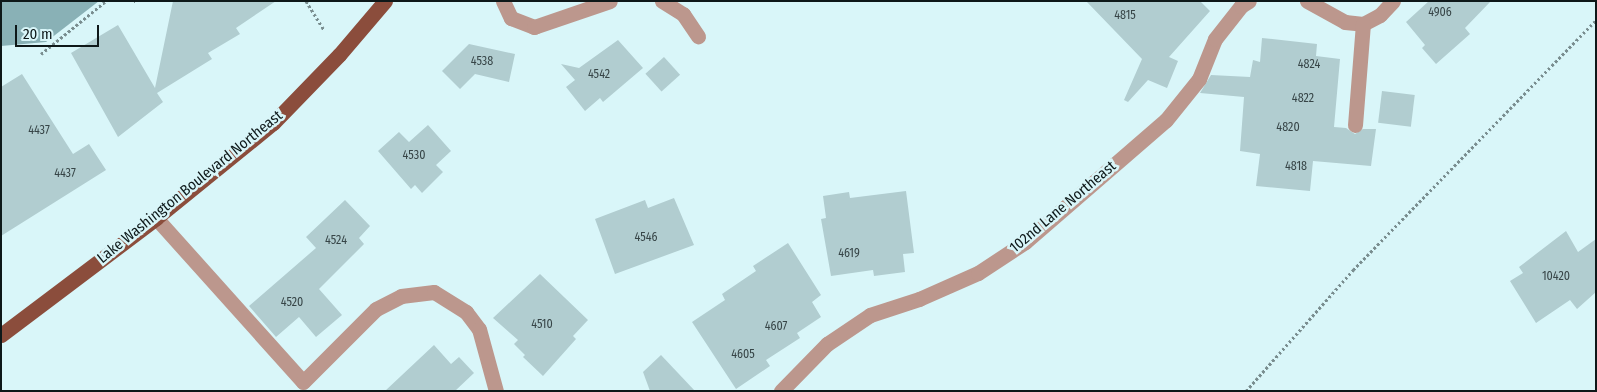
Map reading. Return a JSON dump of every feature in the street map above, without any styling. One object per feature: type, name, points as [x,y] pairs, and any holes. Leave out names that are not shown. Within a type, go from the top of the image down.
[{"type":"main road","name":"Lake Washington Boulevard Northeast","points":[[1,336],[156,218],[273,122],[339,55],[384,1]]},
{"type":"street","points":[[502,1],[510,18],[534,27],[610,1]]},
{"type":"street","points":[[662,1],[683,14],[698,36]]},
{"type":"street","name":"102nd Lane Northeast","points":[[781,391],[827,344],[870,315],[919,299],[978,273],[1025,242],[1166,120],[1199,79],[1215,39],[1241,6],[1249,1]]},
{"type":"street","points":[[1307,1],[1345,22],[1363,24],[1380,15],[1393,1]]},
{"type":"street","points":[[1355,125],[1363,24]]},
{"type":"street","points":[[156,218],[309,387],[376,309],[401,296],[434,292],[466,312],[479,329],[496,391]]},
{"type":"path","points":[[41,54],[106,1]]},
{"type":"path","points":[[306,1],[324,30]]},
{"type":"path","points":[[1246,391],[1353,270],[1596,20]]},
{"type":"water","points":[[1,1],[99,1],[46,42],[1,46]]},
{"type":"building","points":[[173,1],[276,1],[236,28],[240,34],[208,53],[212,59],[157,93],[163,102],[118,137],[71,53],[118,25],[155,88]]},
{"type":"building","points":[[1086,1],[1200,1],[1210,11],[1169,57],[1178,61],[1167,88],[1148,80],[1128,102],[1124,100],[1142,59]]},
{"type":"building","points":[[1429,1],[1491,1],[1465,28],[1470,34],[1436,64],[1422,48],[1425,45],[1406,22]]},
{"type":"building","points":[[1262,38],[1317,44],[1316,56],[1340,59],[1334,127],[1346,128],[1355,134],[1363,129],[1376,129],[1371,166],[1313,161],[1310,191],[1256,186],[1260,154],[1240,151],[1244,97],[1200,93],[1211,75],[1250,77],[1253,60],[1260,62]]},
{"type":"building","points":[[618,40],[643,68],[603,102],[600,98],[585,111],[566,87],[575,80],[561,64],[579,68]]},
{"type":"building","points":[[469,44],[515,54],[509,82],[475,74],[460,89],[442,71]]},
{"type":"building","points":[[664,57],[680,75],[661,92],[645,74]]},
{"type":"building","points":[[22,74],[73,154],[89,144],[106,170],[1,236],[1,87]]},
{"type":"building","points":[[1382,91],[1415,95],[1411,127],[1378,123]]},
{"type":"building","points":[[428,125],[451,151],[436,165],[443,172],[422,193],[415,185],[411,189],[378,151],[399,132],[409,142]]},
{"type":"building","points":[[906,191],[914,253],[903,254],[905,272],[874,276],[873,270],[831,276],[821,219],[826,218],[823,196],[849,192],[850,198]]},
{"type":"building","points":[[674,198],[694,245],[615,274],[595,219],[645,200],[648,208]]},
{"type":"building","points":[[345,200],[370,226],[359,238],[364,244],[319,289],[342,315],[316,337],[299,317],[276,337],[249,306],[316,248],[306,237]]},
{"type":"building","points":[[1566,231],[1578,252],[1596,239],[1596,292],[1577,309],[1570,300],[1536,323],[1510,281],[1523,273],[1519,267]]},
{"type":"building","points":[[788,243],[821,295],[812,302],[821,317],[797,333],[800,338],[766,360],[770,366],[736,389],[692,322],[725,300],[722,294],[756,271],[753,266]]},
{"type":"building","points":[[540,274],[588,320],[573,336],[576,339],[543,376],[523,357],[525,355],[514,344],[518,340],[493,318]]},
{"type":"building","points":[[434,345],[451,364],[459,357],[474,373],[455,391],[385,391]]},
{"type":"building","points":[[661,355],[695,391],[650,391],[643,372]]}]
